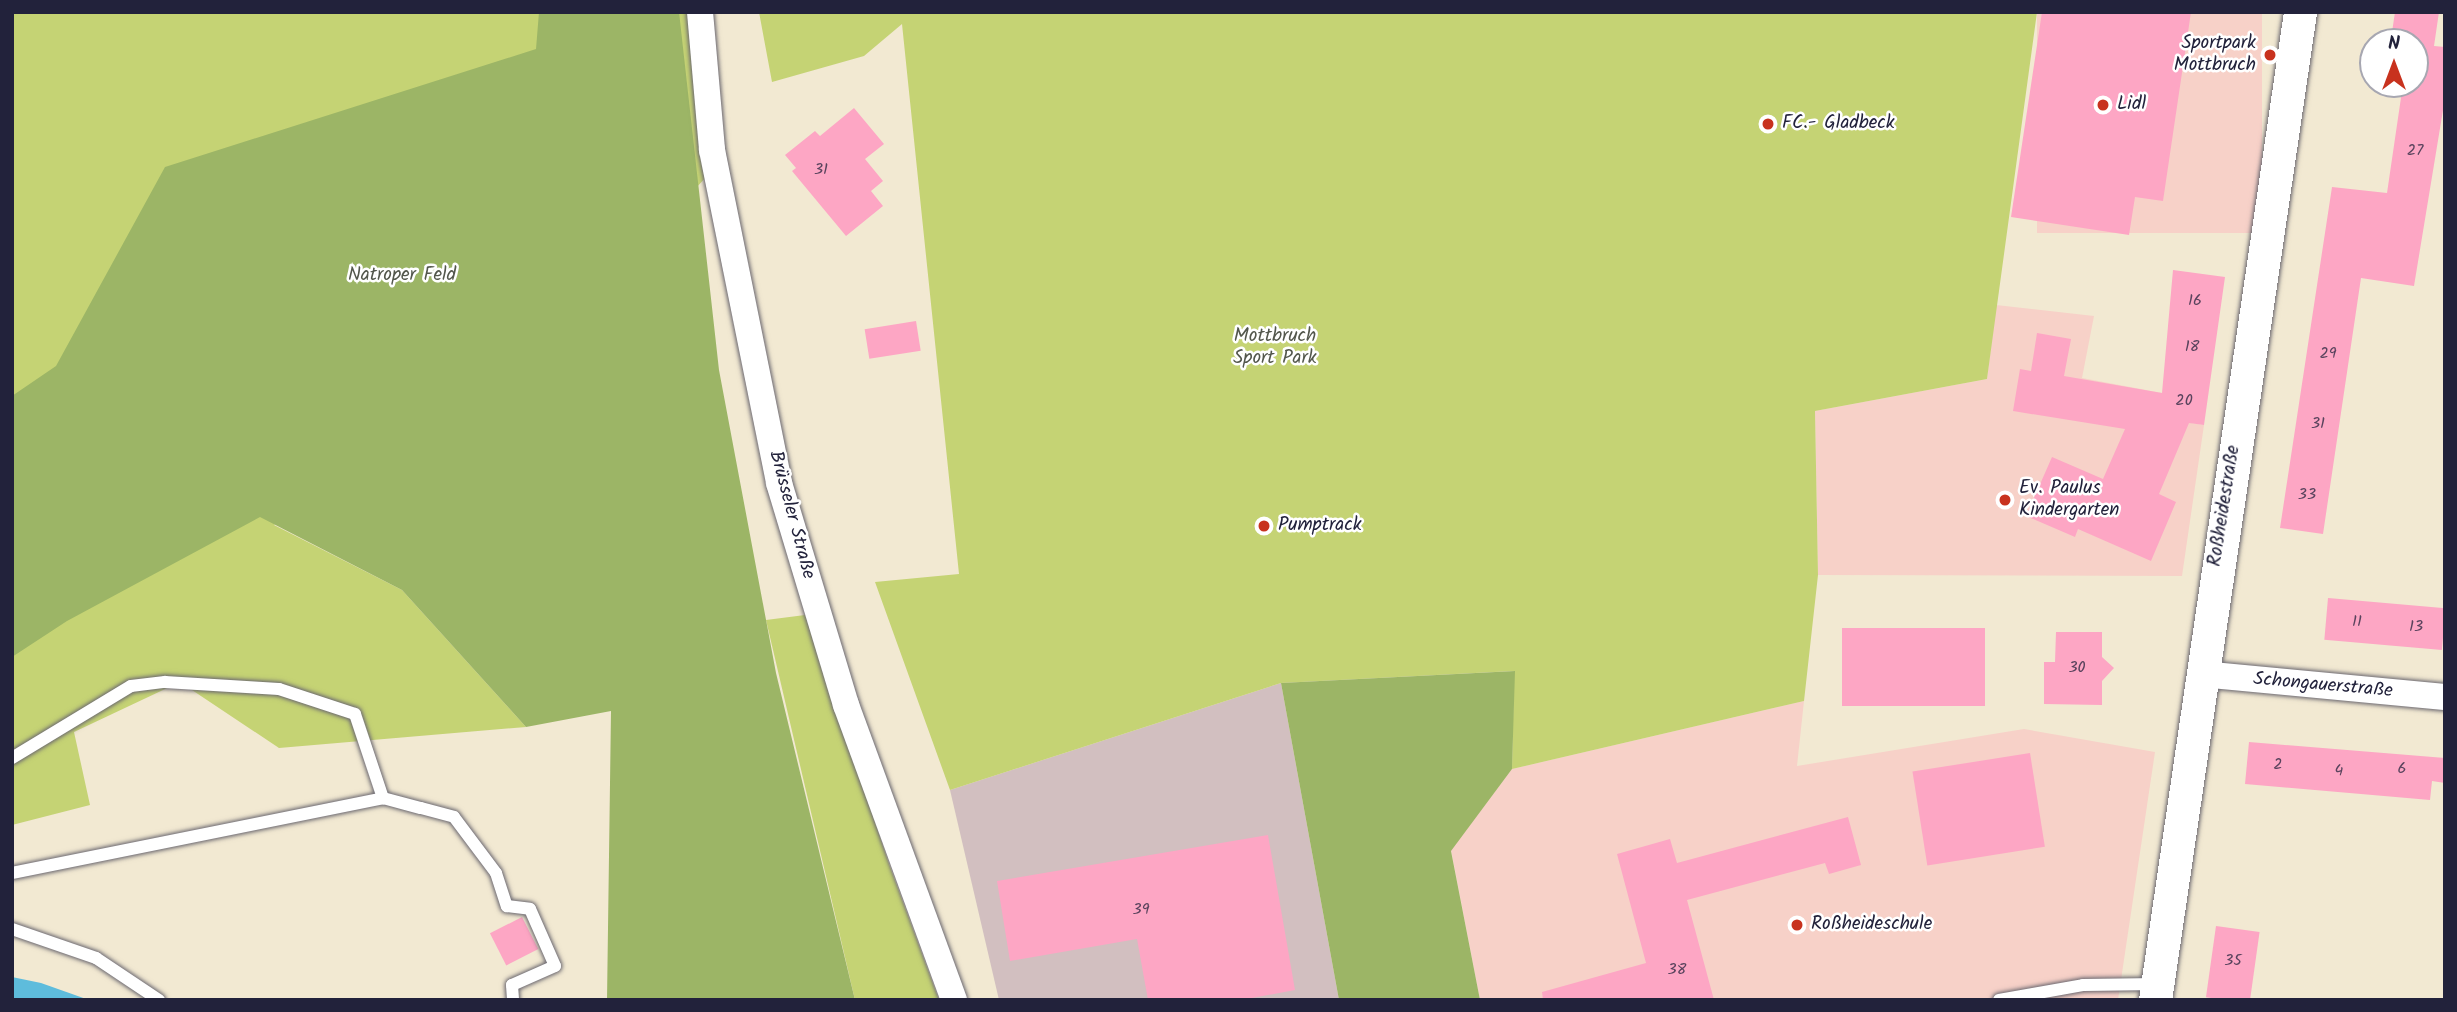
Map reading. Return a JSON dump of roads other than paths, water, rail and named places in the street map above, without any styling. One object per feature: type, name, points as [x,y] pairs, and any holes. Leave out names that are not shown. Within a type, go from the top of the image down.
[{"type":"street","name":"Brüsseler Straße","points":[[699,12],[712,149],[779,483],[846,705],[954,1000]]},
{"type":"street","name":"Roßheidestraße","points":[[2156,992],[2300,12]]},
{"type":"street","name":"Schongauerstraße","points":[[2201,674],[2445,697]]},
{"type":"lane","points":[[12,758],[131,686],[165,682],[279,689],[355,714],[383,798]]},
{"type":"lane","points":[[12,873],[383,798],[454,817],[496,873],[507,906],[530,909],[555,966],[512,985],[513,1000]]},
{"type":"lane","points":[[12,929],[96,958],[159,1000]]},
{"type":"lane","points":[[1999,1000],[2083,985],[2156,992]]},
{"type":"water","points":[[12,977],[41,983],[89,1000],[12,1000]]},
{"type":"place","name":"Sportpark Mottbruch","points":[[2270,55]]},
{"type":"place","name":"Lidl","points":[[2103,105]]},
{"type":"place","name":"FC.- Gladbeck","points":[[1768,124]]},
{"type":"place","name":"Ev. Paulus Kindergarten","points":[[2005,500]]},
{"type":"place","name":"Pumptrack","points":[[1264,526]]},
{"type":"place","name":"Roßheideschule","points":[[1797,925]]},
{"type":"park label","name":"Natroper Feld","points":[[402,276]]},
{"type":"park label","name":"Mottbruch Sport Park","points":[[1275,348]]}]
